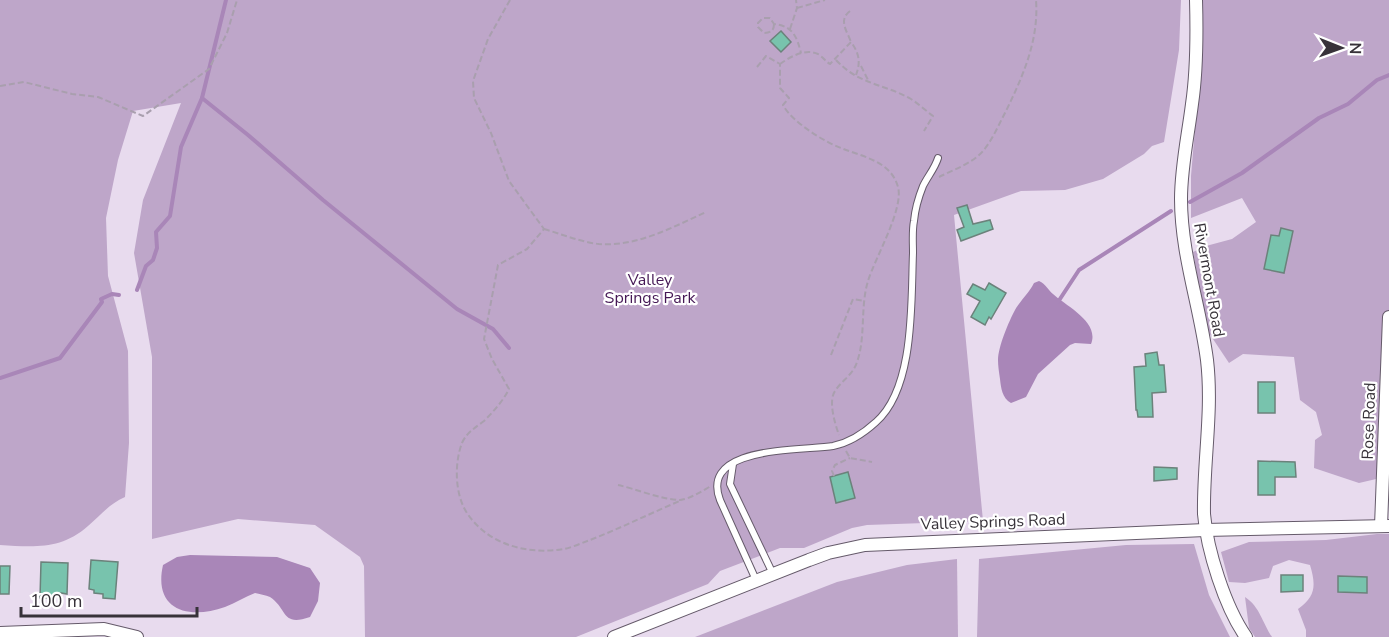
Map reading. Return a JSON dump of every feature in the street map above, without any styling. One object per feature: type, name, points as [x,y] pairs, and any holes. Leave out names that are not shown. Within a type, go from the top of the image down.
[{"type":"street","name":"Rivermont Road","points":[[1196,0],[1195,71],[1183,156],[1181,201],[1188,268],[1207,363],[1209,396],[1203,498],[1205,530],[1226,598],[1246,637]]},
{"type":"street","name":"Rose Road","points":[[1385,526],[1389,317]]},
{"type":"street","name":"Valley Springs Road","points":[[614,637],[828,553],[865,545],[1205,530],[1385,526]]},
{"type":"street","points":[[0,633],[104,629],[137,637]]},
{"type":"lane","points":[[756,580],[720,500],[716,483],[733,463],[756,453],[842,443],[863,433],[878,421],[895,397],[905,367],[912,298],[913,221],[923,185],[938,158]]},
{"type":"lane","points":[[733,463],[730,484],[773,574]]},
{"type":"path","points":[[0,86],[24,82],[72,94],[98,97],[143,116],[209,69],[227,33],[237,0]]},
{"type":"path","points":[[510,0],[488,39],[473,81],[474,98],[492,133],[509,181],[544,229],[598,244],[630,242],[663,232],[706,212]]},
{"type":"path","points":[[790,29],[797,8],[796,0]]},
{"type":"path","points":[[797,8],[825,0]]},
{"type":"path","points":[[923,185],[961,167],[982,153],[1023,78],[1033,44],[1036,0]]},
{"type":"path","points":[[849,10],[843,25],[850,42],[857,51],[860,64],[869,82]]},
{"type":"path","points":[[774,24],[770,33],[764,33],[758,27],[758,23],[766,17],[770,18],[774,24],[790,29],[797,36],[801,53]]},
{"type":"path","points":[[780,64],[801,53],[818,54],[830,64],[850,42]]},
{"type":"path","points":[[758,68],[766,57],[780,64]]},
{"type":"path","points":[[836,60],[856,76],[910,98],[933,116],[924,131]]},
{"type":"path","points":[[780,64],[780,88],[789,98],[783,105],[786,110],[807,129],[838,147],[882,165],[893,174],[900,197],[868,281],[857,362],[849,377],[832,397],[835,426],[849,458]]},
{"type":"path","points":[[856,76],[860,64]]},
{"type":"path","points":[[544,229],[527,249],[498,264],[484,339],[509,389],[502,402],[483,422],[468,432],[462,444],[457,489],[462,506],[475,525],[501,542],[531,551],[566,549],[603,535],[716,483]]},
{"type":"path","points":[[831,355],[853,299],[864,301]]},
{"type":"path","points":[[834,476],[832,471],[835,465],[849,458],[872,462]]},
{"type":"path","points":[[618,485],[664,498],[682,500]]},
{"type":"green space","name":"Valley Springs Park","points":[[0,0],[1181,0],[1179,50],[1164,142],[1152,146],[1144,154],[1103,179],[1065,190],[1021,191],[954,215],[983,521],[867,525],[852,528],[804,548],[780,548],[720,571],[708,584],[576,637],[365,637],[364,566],[360,557],[315,525],[238,519],[152,539],[152,357],[134,253],[143,200],[181,103],[133,111],[118,160],[106,218],[108,276],[128,351],[129,443],[125,497],[105,510],[78,534],[68,539],[36,546],[0,545]]},
{"type":"green space","points":[[1202,0],[1389,0],[1389,476],[1359,483],[1314,468],[1315,440],[1322,435],[1316,412],[1300,400],[1294,357],[1243,354],[1229,363],[1207,330],[1193,252],[1232,239],[1256,222],[1242,198],[1191,218],[1191,176],[1199,81]]},
{"type":"green space","points":[[1389,534],[1389,637],[1306,637],[1306,630],[1298,609],[1313,590],[1310,565],[1289,560],[1273,566],[1269,578],[1245,583],[1229,582],[1221,552],[1249,542],[1326,540]]},
{"type":"green space","points":[[1194,544],[1209,595],[1230,637],[977,637],[979,559],[1126,545]]},
{"type":"green space","points":[[957,559],[958,637],[695,637],[837,582],[907,565]]},
{"type":"green space","points":[[1245,597],[1257,610],[1272,637],[1255,637],[1249,628]]},
{"type":"shaded area","points":[[1039,281],[1086,322],[1091,329],[1091,344],[1070,345],[1038,374],[1026,397],[1011,403],[1004,396],[1002,389],[998,355],[1015,310],[1034,283]]},
{"type":"shaded area","points":[[190,555],[277,557],[310,568],[320,583],[318,601],[310,617],[301,620],[289,618],[270,597],[255,593],[211,611],[186,611],[176,608],[163,592],[161,580],[163,565],[177,557]]},
{"type":"building","points":[[781,31],[791,42],[781,52],[770,41]]},
{"type":"building","points":[[967,205],[973,224],[990,220],[993,229],[961,241],[957,230],[964,227],[957,208]]},
{"type":"building","points":[[1281,228],[1293,231],[1284,273],[1264,269],[1271,235],[1279,236]]},
{"type":"building","points":[[989,283],[1006,293],[985,325],[971,317],[980,301],[967,294],[973,284],[985,290]]},
{"type":"building","points":[[1157,352],[1159,365],[1164,365],[1166,392],[1152,393],[1153,417],[1138,417],[1134,367],[1146,366],[1145,354]]},
{"type":"building","points":[[1258,382],[1275,382],[1275,413],[1258,413]]},
{"type":"building","points":[[1258,461],[1295,462],[1296,477],[1275,477],[1275,495],[1258,495]]},
{"type":"building","points":[[1154,467],[1177,468],[1177,479],[1154,481]]},
{"type":"building","points":[[848,472],[855,498],[836,503],[830,477]]},
{"type":"building","points":[[91,560],[118,562],[115,599],[103,598],[103,594],[94,593],[94,590],[89,589]]},
{"type":"building","points":[[41,562],[68,563],[67,594],[61,593],[61,596],[40,598]]},
{"type":"building","points":[[0,566],[10,566],[9,594],[0,594]]},
{"type":"building","points":[[1281,575],[1303,575],[1303,591],[1281,592]]},
{"type":"building","points":[[1338,576],[1367,577],[1367,593],[1338,592]]},
{"type":"waterway","points":[[137,290],[146,266],[153,260],[157,248],[156,232],[170,216],[181,147],[202,98],[226,0]]},
{"type":"waterway","points":[[1190,202],[1242,173],[1319,118],[1348,104],[1377,80],[1389,75]]},
{"type":"waterway","points":[[202,98],[457,309],[493,329],[509,348]]},
{"type":"waterway","points":[[1058,302],[1079,270],[1171,211]]},
{"type":"waterway","points":[[0,378],[60,358],[102,302],[101,299],[112,294],[119,295]]}]
